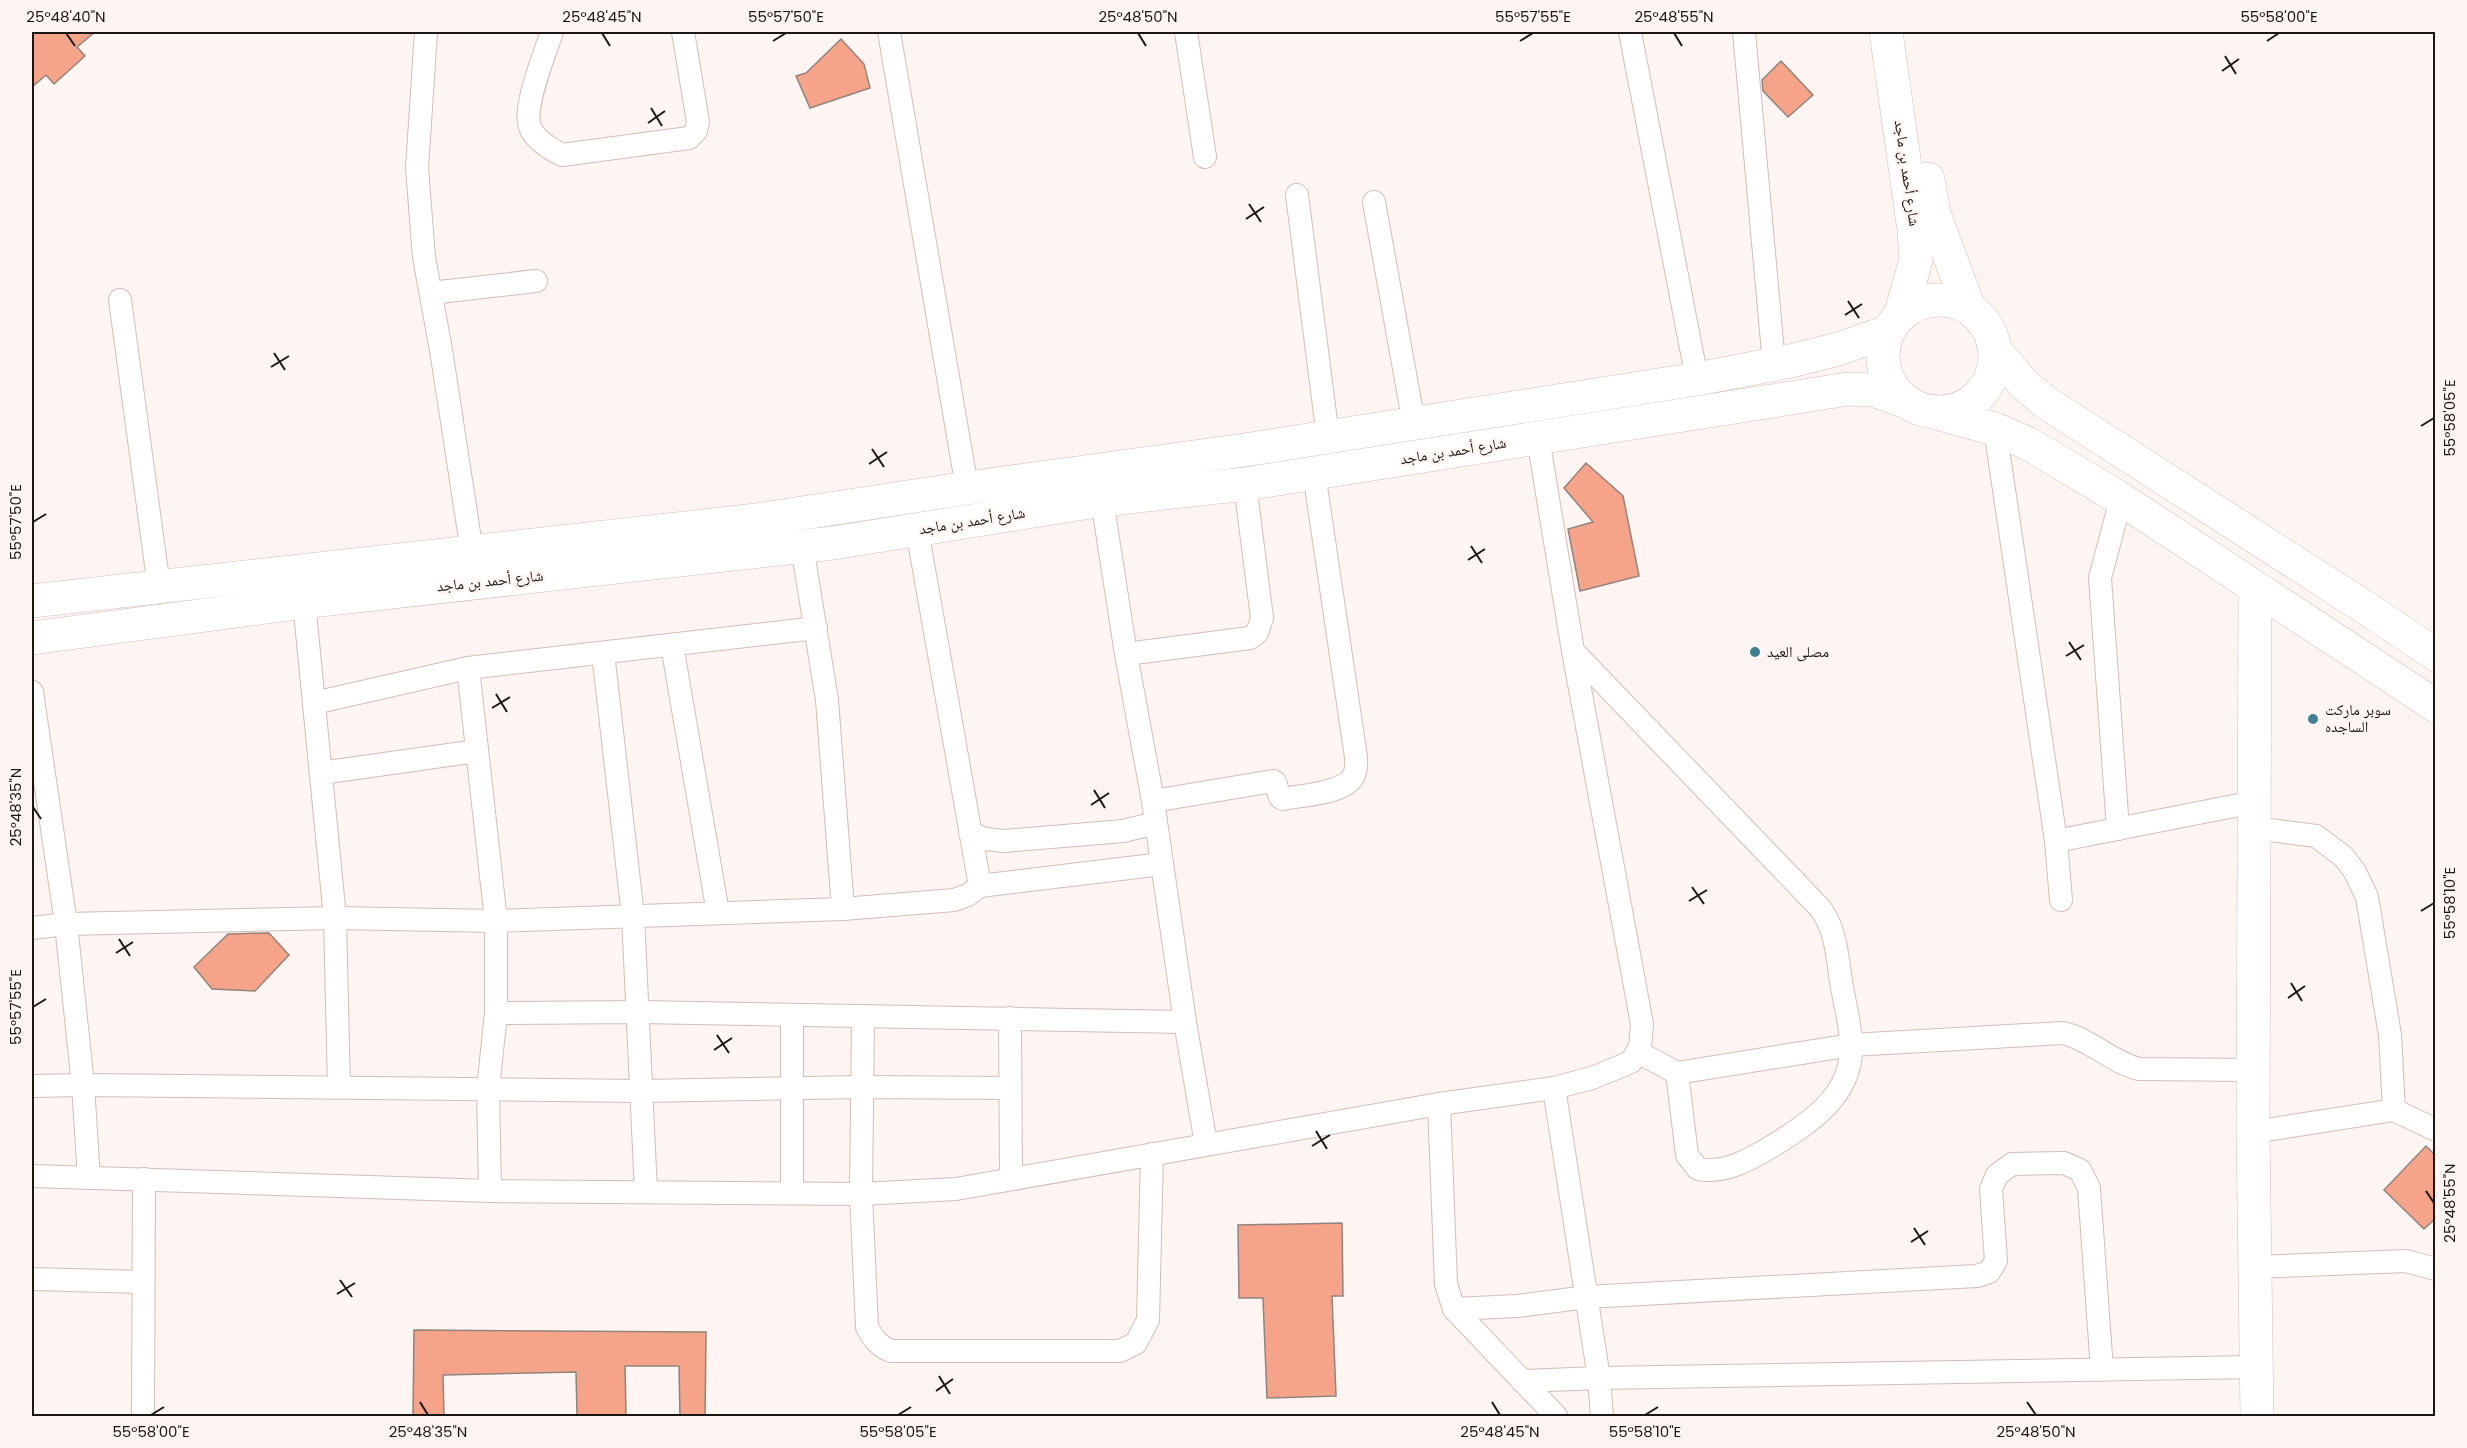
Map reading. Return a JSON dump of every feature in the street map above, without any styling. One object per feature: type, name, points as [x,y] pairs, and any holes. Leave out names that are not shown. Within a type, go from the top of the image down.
[{"type":"main road","name":"شارع أحمد بن ماجد","points":[[32,601],[757,520],[1329,437],[1697,379],[1838,349],[1894,323],[1916,260],[1914,230],[1886,32]]},
{"type":"main road","name":"شارع أحمد بن ماجد","points":[[1909,32],[1919,128],[1934,214],[1969,308]]},
{"type":"main road","points":[[1934,299],[1952,301],[1969,308],[1987,326],[1995,350],[1994,369],[1986,387],[1973,402],[1956,410],[1922,407],[1893,388],[1885,371],[1882,351],[1894,323],[1917,303],[1934,299]]},
{"type":"main road","points":[[1995,350],[2023,383],[2045,402],[2436,655]]},
{"type":"main road","name":"شارع أحمد بن ماجد","points":[[32,638],[304,602],[802,546],[1102,500],[1245,484],[1848,389],[1873,390],[1995,429],[2030,444],[2121,499],[2436,706]]},
{"type":"main road","points":[[2255,588],[2253,1132],[2257,1416]]},
{"type":"street","points":[[426,32],[417,168],[424,257],[472,552]]},
{"type":"street","points":[[552,32],[530,103],[529,124],[538,138],[562,155],[688,138],[696,131],[698,122],[683,32]]},
{"type":"street","points":[[889,32],[967,488]]},
{"type":"street","points":[[1186,32],[1205,157]]},
{"type":"street","points":[[1630,32],[1697,379]]},
{"type":"street","points":[[1744,32],[1774,364]]},
{"type":"street","points":[[1297,195],[1329,437]]},
{"type":"street","points":[[1374,202],[1414,423]]},
{"type":"street","points":[[431,293],[537,281]]},
{"type":"street","points":[[120,300],[159,587]]},
{"type":"street","points":[[1995,429],[2056,841],[2061,900]]},
{"type":"street","points":[[32,1176],[490,1191],[861,1194],[956,1189],[1439,1104],[1554,1089],[1616,1070],[1631,1062],[1638,1052],[1642,1024],[1573,651],[1538,438]]},
{"type":"street","points":[[1153,801],[1273,781],[1283,799],[1337,790],[1355,772],[1356,757],[1314,473]]},
{"type":"street","points":[[1126,654],[1250,638],[1257,633],[1262,618],[1245,484]]},
{"type":"street","points":[[2118,829],[2100,578],[2121,499]]},
{"type":"street","points":[[1102,500],[1126,654],[1153,801],[1185,1022],[1206,1144]]},
{"type":"street","points":[[917,530],[980,886]]},
{"type":"street","points":[[802,546],[827,700],[843,909]]},
{"type":"street","points":[[304,602],[335,918],[339,1088]]},
{"type":"street","points":[[314,703],[468,668],[816,628]]},
{"type":"street","points":[[672,645],[718,914]]},
{"type":"street","points":[[1573,651],[1820,908],[1832,927],[1851,1045],[1848,1073],[1839,1092],[1819,1113],[1793,1133],[1744,1162],[1708,1171],[1698,1169],[1690,1162],[1687,1155],[1677,1073]]},
{"type":"street","points":[[603,653],[633,916],[646,1192]]},
{"type":"street","points":[[468,668],[496,921],[496,1013],[488,1089],[490,1191]]},
{"type":"street","points":[[32,692],[38,785],[66,924],[84,1085],[88,1178]]},
{"type":"street","points":[[321,773],[477,751]]},
{"type":"street","points":[[2056,841],[2118,829],[2254,815],[2316,836],[2344,857],[2355,872],[2367,897],[2390,1035],[2394,1110]]},
{"type":"street","points":[[970,832],[985,839],[1004,841],[1123,831],[1156,823]]},
{"type":"street","points":[[32,928],[66,924],[335,918],[496,921],[843,909],[954,900],[968,895],[980,886],[1162,864]]},
{"type":"street","points":[[496,1013],[639,1012],[1185,1022]]},
{"type":"street","points":[[792,1015],[792,1193]]},
{"type":"street","points":[[863,1016],[861,1194],[867,1327],[873,1339],[883,1348],[891,1351],[1120,1351],[1136,1343],[1148,1320],[1152,1154]]},
{"type":"street","points":[[1010,1018],[1011,1179]]},
{"type":"street","points":[[1638,1052],[1677,1073],[1851,1045],[2063,1033],[2073,1035],[2126,1066],[2139,1070],[2254,1070]]},
{"type":"street","points":[[32,1086],[642,1091],[863,1087],[1010,1088]]},
{"type":"street","points":[[1554,1089],[1599,1378],[1602,1416]]},
{"type":"street","points":[[1439,1104],[1446,1284],[1454,1309],[1556,1416]]},
{"type":"street","points":[[2253,1132],[2394,1110],[2436,1130]]},
{"type":"street","points":[[1454,1309],[1517,1306],[1587,1297],[1977,1276],[1989,1272],[1996,1261],[1991,1189],[1997,1175],[2012,1164],[2064,1163],[2080,1170],[2089,1188],[2103,1370]]},
{"type":"street","points":[[143,1416],[144,1179]]},
{"type":"street","points":[[2254,1267],[2406,1261],[2436,1269]]},
{"type":"street","points":[[32,1279],[143,1282]]},
{"type":"street","points":[[1522,1381],[2256,1367]]},
{"type":"building","points":[[32,32],[95,32],[77,47],[85,56],[54,84],[46,75],[32,87]]},
{"type":"building","points":[[841,39],[864,64],[870,88],[810,108],[796,76],[806,73]]},
{"type":"building","points":[[1781,61],[1813,95],[1788,117],[1763,91],[1762,80]]},
{"type":"building","points":[[1586,463],[1623,496],[1639,576],[1580,591],[1568,529],[1593,522],[1564,488]]},
{"type":"building","points":[[269,933],[289,955],[255,991],[212,989],[194,967],[228,934]]},
{"type":"building","points":[[2426,1146],[2436,1156],[2436,1218],[2424,1229],[2384,1190]]},
{"type":"building","points":[[1342,1223],[1343,1296],[1332,1296],[1336,1396],[1267,1398],[1263,1298],[1239,1298],[1238,1225]]},
{"type":"building","points":[[414,1330],[706,1332],[705,1416],[680,1416],[679,1366],[625,1366],[626,1416],[577,1416],[576,1372],[443,1375],[444,1416],[413,1416]]},
{"type":"place","name":"مصلى العيد","points":[[1755,652]]},
{"type":"place","name":"سوبر ماركت الساجده","points":[[2313,719]]}]
